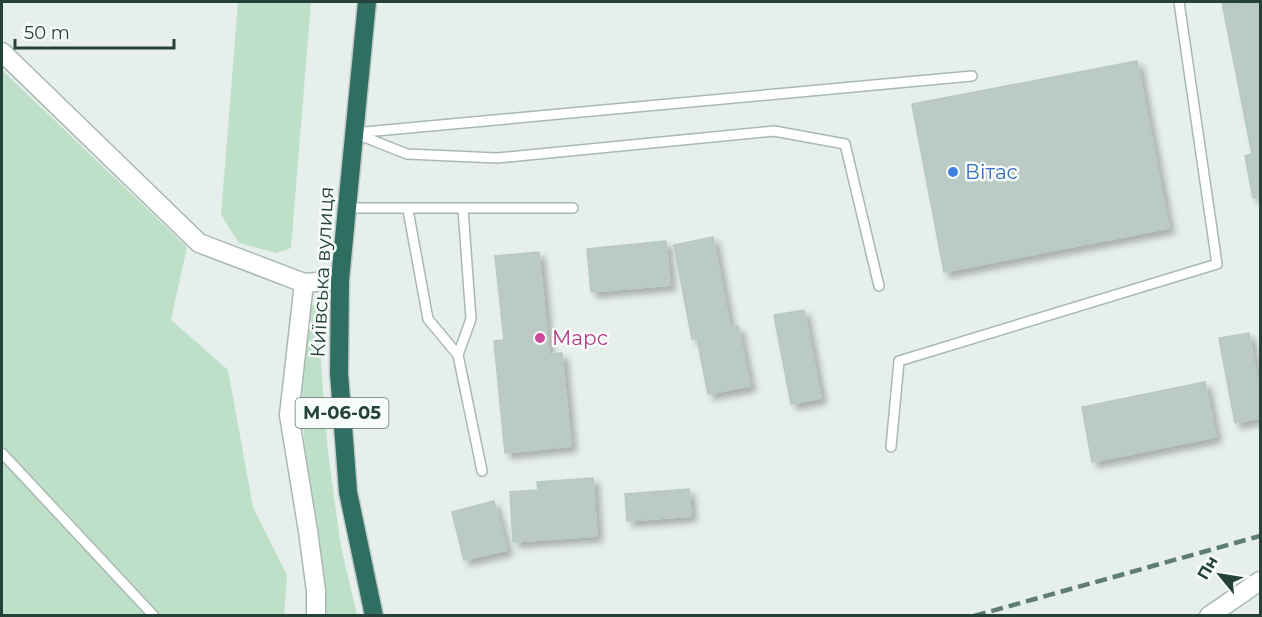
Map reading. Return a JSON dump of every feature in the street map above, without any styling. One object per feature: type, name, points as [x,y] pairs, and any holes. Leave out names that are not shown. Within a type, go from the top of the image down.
[{"type":"highway","name":"Київська вулиця","points":[[367,2],[340,280],[339,373],[348,492],[374,615]]},
{"type":"street","points":[[2,52],[199,243],[304,283],[340,280]]},
{"type":"street","points":[[304,283],[289,415],[308,531],[316,591],[316,615]]},
{"type":"street","points":[[1209,615],[1260,581]]},
{"type":"lane","points":[[891,447],[899,361],[1217,264],[1179,2]]},
{"type":"lane","points":[[354,133],[972,76]]},
{"type":"lane","points":[[354,133],[407,154],[497,158],[774,131],[845,144],[879,286]]},
{"type":"lane","points":[[347,208],[408,210],[573,208]]},
{"type":"lane","points":[[458,355],[471,319],[464,209]]},
{"type":"lane","points":[[408,210],[428,319],[458,355],[482,471]]},
{"type":"lane","points":[[2,453],[154,615]]},
{"type":"green space","points":[[238,2],[311,2],[291,248],[276,253],[239,243],[221,215]]},
{"type":"green space","points":[[2,70],[187,247],[171,320],[228,370],[253,507],[287,575],[284,615],[2,615]]},
{"type":"green space","points":[[314,304],[321,317],[321,364],[328,453],[341,547],[357,615],[325,615],[308,486],[303,421],[304,328],[307,315]]},
{"type":"building","points":[[1222,2],[1260,3],[1260,197],[1253,198],[1245,156],[1252,154]]},
{"type":"building","points":[[1137,61],[1169,228],[944,272],[912,104]]},
{"type":"building","points":[[713,237],[730,327],[738,326],[750,386],[708,394],[697,338],[692,339],[674,245]]},
{"type":"building","points":[[666,241],[670,285],[591,292],[587,249]]},
{"type":"building","points":[[539,252],[549,354],[562,353],[571,446],[505,453],[494,341],[504,340],[495,256]]},
{"type":"building","points":[[804,310],[821,398],[791,404],[774,315]]},
{"type":"building","points":[[1249,333],[1260,395],[1260,418],[1235,423],[1219,338]]},
{"type":"building","points":[[1205,382],[1216,437],[1092,462],[1082,407]]},
{"type":"building","points":[[593,478],[597,536],[513,542],[510,492],[538,490],[537,482]]},
{"type":"building","points":[[689,489],[691,516],[627,521],[625,494]]},
{"type":"building","points":[[494,501],[507,550],[464,560],[452,512]]},
{"type":"railway","points":[[974,616],[1260,536]]},
{"type":"place","name":"Вітас","points":[[953,172]]},
{"type":"place","name":"Марс","points":[[540,338]]}]
